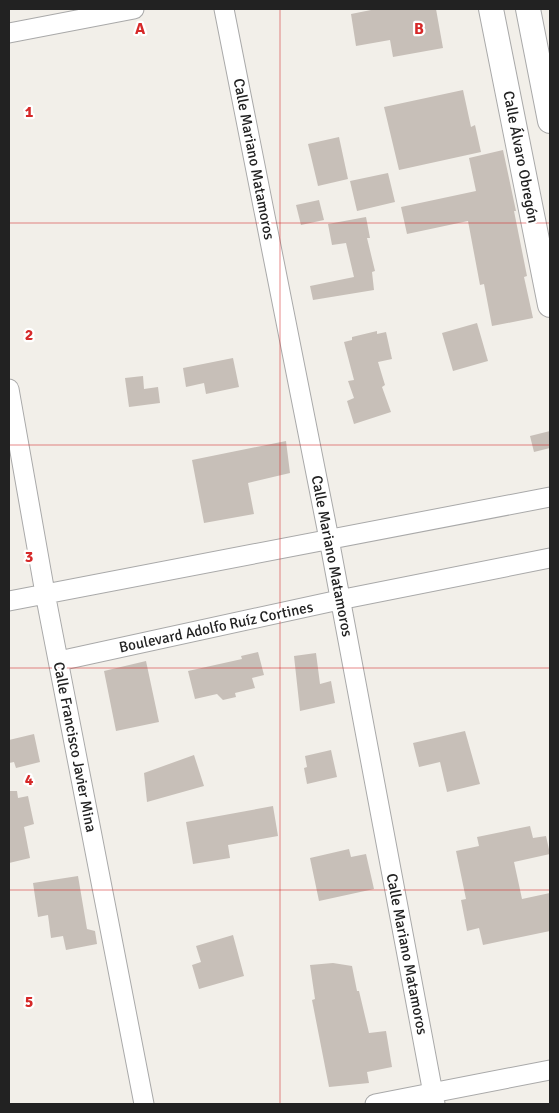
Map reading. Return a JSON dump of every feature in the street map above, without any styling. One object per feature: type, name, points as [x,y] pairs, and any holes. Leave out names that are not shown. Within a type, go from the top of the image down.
[{"type":"street","points":[[9,33],[134,9]]},
{"type":"street","name":"Calle Mariano Matamoros","points":[[224,9],[329,539],[434,1098]]},
{"type":"street","name":"Calle Álvaro Obregón","points":[[491,9],[550,304]]},
{"type":"street","points":[[528,9],[550,121]]},
{"type":"street","name":"Calle Francisco Javier Mina","points":[[9,389],[45,593],[144,1104]]},
{"type":"street","points":[[9,601],[550,497]]},
{"type":"street","name":"Boulevard Adolfo Ruíz Cortines","points":[[59,661],[340,600],[550,558]]},
{"type":"street","points":[[375,1104],[434,1098],[550,1070]]},
{"type":"building","points":[[376,9],[436,9],[443,48],[393,57],[390,40],[356,46],[351,14]]},
{"type":"building","points":[[463,90],[471,127],[475,125],[481,152],[399,170],[384,107]]},
{"type":"building","points":[[339,137],[348,179],[318,186],[308,144]]},
{"type":"building","points":[[503,150],[516,211],[514,211],[527,276],[524,277],[533,318],[492,326],[484,284],[480,285],[468,221],[407,234],[401,207],[476,191],[469,158]]},
{"type":"building","points":[[388,173],[395,202],[357,211],[350,181]]},
{"type":"building","points":[[319,200],[324,220],[301,225],[296,205]]},
{"type":"building","points":[[366,217],[370,238],[367,238],[375,271],[372,272],[374,290],[313,300],[310,286],[354,277],[346,243],[332,245],[328,224]]},
{"type":"building","points":[[477,323],[488,361],[453,371],[442,333]]},
{"type":"building","points":[[377,331],[377,334],[386,332],[392,359],[378,362],[385,385],[382,387],[391,412],[354,424],[347,401],[354,398],[348,381],[354,380],[344,342],[352,340],[352,337]]},
{"type":"building","points":[[233,358],[239,387],[206,394],[204,383],[186,387],[183,368]]},
{"type":"building","points":[[143,376],[144,389],[158,387],[160,403],[129,407],[125,378]]},
{"type":"building","points":[[550,431],[550,448],[534,452],[530,436]]},
{"type":"building","points":[[286,441],[290,473],[248,483],[254,514],[204,523],[192,460]]},
{"type":"building","points":[[258,652],[264,675],[252,678],[255,688],[235,693],[236,697],[223,700],[217,694],[195,699],[188,671],[242,659],[241,656]]},
{"type":"building","points":[[316,653],[320,684],[331,681],[335,703],[300,711],[294,656]]},
{"type":"building","points":[[146,661],[159,722],[116,731],[104,671]]},
{"type":"building","points":[[465,731],[480,784],[447,792],[440,762],[419,767],[413,743]]},
{"type":"building","points":[[34,734],[40,762],[16,768],[14,762],[9,763],[9,740]]},
{"type":"building","points":[[331,750],[337,777],[307,784],[304,768],[307,767],[305,756]]},
{"type":"building","points":[[194,755],[204,786],[147,802],[144,773]]},
{"type":"building","points":[[9,791],[17,791],[18,798],[28,796],[34,824],[24,827],[30,858],[9,863]]},
{"type":"building","points":[[273,806],[278,836],[228,845],[230,858],[193,864],[186,822]]},
{"type":"building","points":[[530,826],[533,838],[546,836],[550,854],[514,862],[522,899],[550,893],[550,931],[483,945],[479,928],[467,931],[461,900],[466,899],[456,851],[479,846],[477,837]]},
{"type":"building","points":[[349,849],[351,857],[366,854],[374,889],[319,901],[310,858]]},
{"type":"building","points":[[78,876],[87,929],[95,931],[97,944],[66,950],[63,936],[51,938],[48,915],[38,917],[33,883]]},
{"type":"building","points":[[233,935],[244,976],[199,989],[192,965],[201,962],[196,946]]},
{"type":"building","points":[[333,963],[352,966],[369,1033],[386,1031],[392,1067],[367,1072],[369,1083],[329,1087],[312,1000],[315,999],[310,965]]}]
